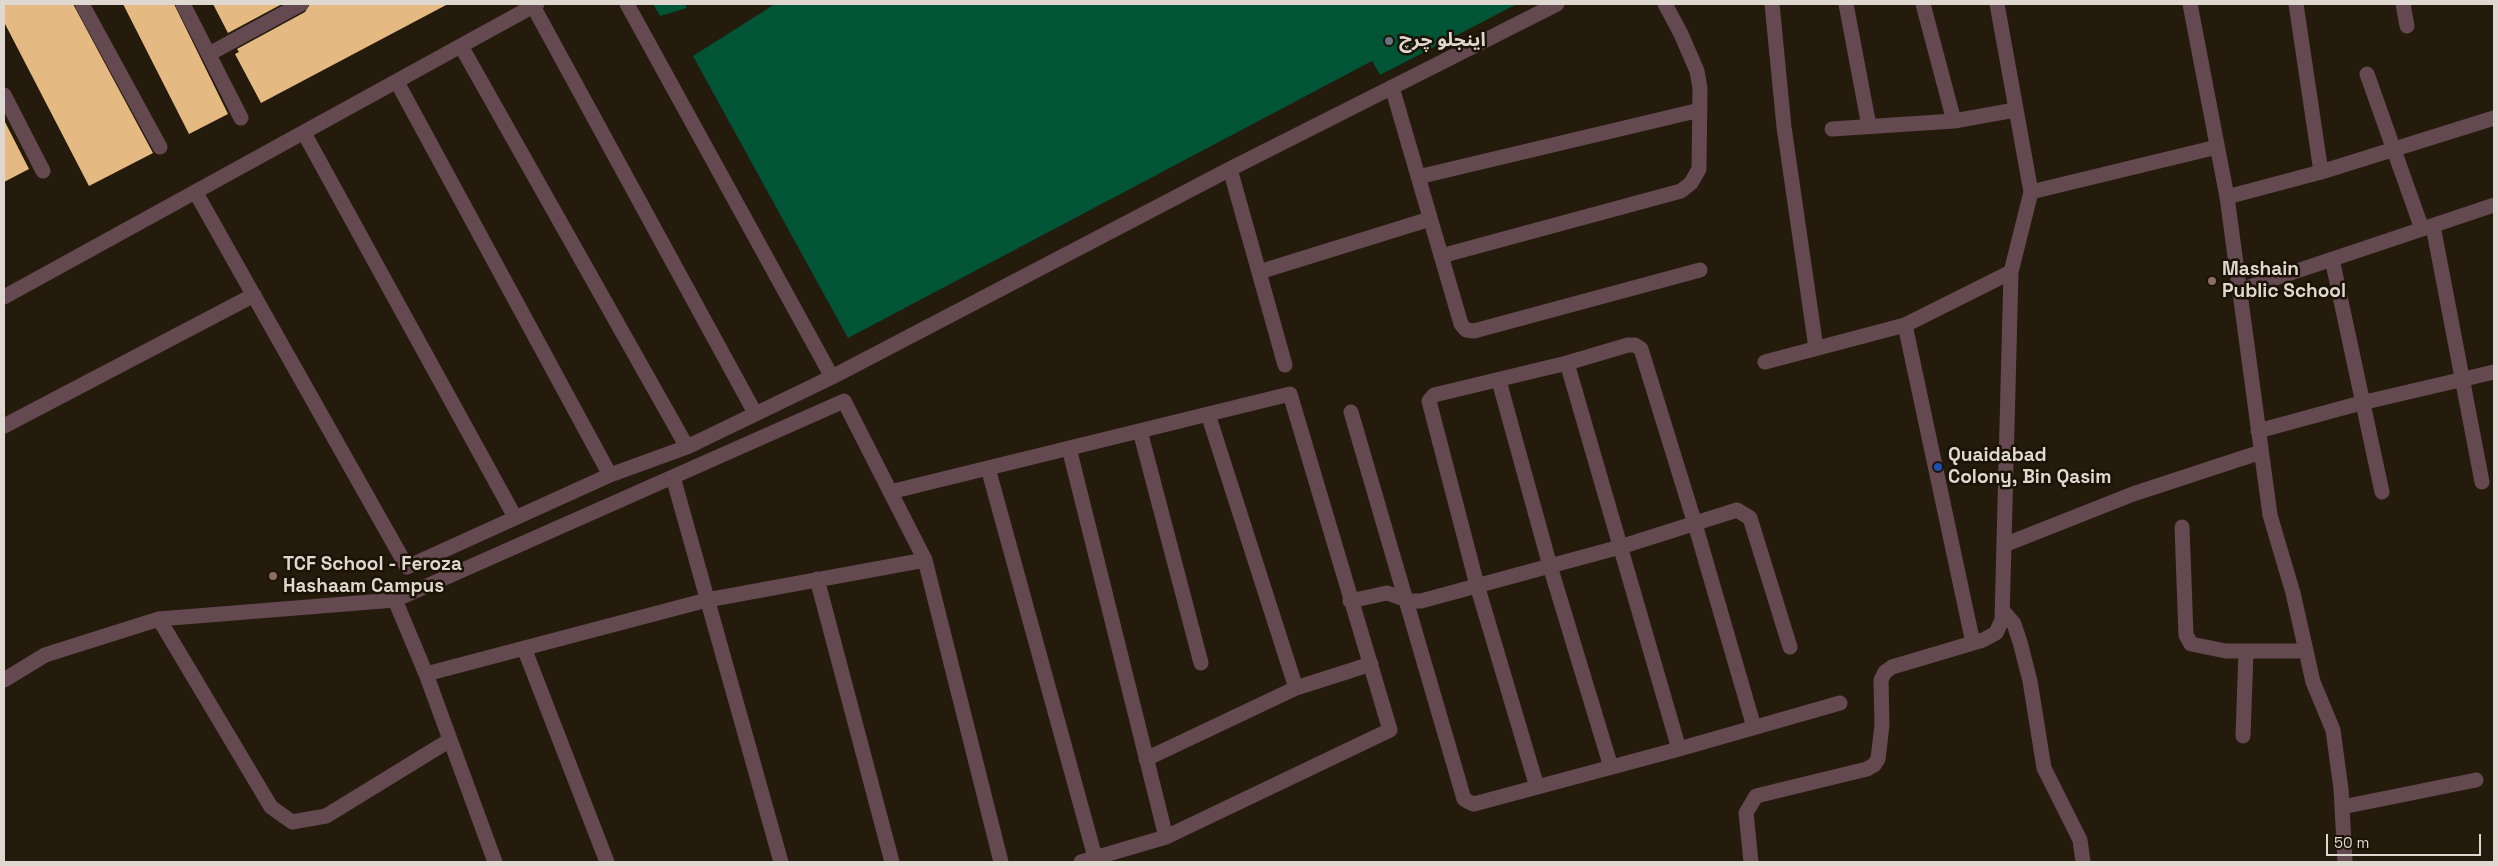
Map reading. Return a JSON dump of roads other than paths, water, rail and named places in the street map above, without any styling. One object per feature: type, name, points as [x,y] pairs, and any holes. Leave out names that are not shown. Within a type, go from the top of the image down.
[{"type":"street","points":[[82,4],[160,147]]},
{"type":"street","points":[[183,4],[242,118]]},
{"type":"street","points":[[209,54],[301,4]]},
{"type":"street","points":[[627,4],[832,377]]},
{"type":"street","points":[[196,193],[407,567],[610,475],[687,447],[832,377],[1230,169],[1557,4]]},
{"type":"street","points":[[1441,256],[1681,191],[1691,183],[1699,169],[1700,88],[1696,70],[1681,34],[1665,4]]},
{"type":"street","points":[[1772,4],[1784,127],[1816,348]]},
{"type":"street","points":[[1846,4],[1869,126]]},
{"type":"street","points":[[1923,4],[1954,121]]},
{"type":"street","points":[[1751,862],[1746,813],[1756,796],[1867,770],[1874,765],[1878,759],[1882,726],[1881,680],[1885,672],[1892,667],[1973,643],[1996,633],[2002,620],[2011,272],[2031,192],[1997,4]]},
{"type":"street","points":[[2190,4],[2227,197],[2270,515],[2293,593],[2313,682],[2332,730],[2342,807],[2346,862]]},
{"type":"street","points":[[2296,4],[2321,172]]},
{"type":"street","points":[[2403,4],[2407,26]]},
{"type":"street","points":[[4,297],[535,5],[754,413]]},
{"type":"street","points":[[461,46],[687,447]]},
{"type":"street","points":[[2367,74],[2394,149],[2428,228],[2482,482]]},
{"type":"street","points":[[397,82],[610,475]]},
{"type":"street","points":[[1392,87],[1461,324],[1466,330],[1474,331],[1700,270]]},
{"type":"street","points":[[4,96],[43,171]]},
{"type":"street","points":[[1418,177],[1700,110]]},
{"type":"street","points":[[1832,129],[1954,121],[2015,110]]},
{"type":"street","points":[[2227,197],[2321,172],[2494,118]]},
{"type":"street","points":[[304,133],[514,517]]},
{"type":"street","points":[[2031,192],[2217,147]]},
{"type":"street","points":[[1230,169],[1284,365]]},
{"type":"street","points":[[2240,290],[2494,206]]},
{"type":"street","points":[[1259,272],[1430,220]]},
{"type":"street","points":[[2332,259],[2361,403],[2382,492]]},
{"type":"street","points":[[1765,362],[1905,325],[2011,272]]},
{"type":"street","points":[[4,426],[254,295]]},
{"type":"street","points":[[1905,325],[1973,643]]},
{"type":"street","points":[[1537,787],[1477,585],[1429,401],[1434,395],[1567,364],[1628,345],[1635,345],[1641,350],[1695,524],[1754,727]]},
{"type":"street","points":[[1567,364],[1679,749]]},
{"type":"street","points":[[2258,431],[2361,403],[2494,372]]},
{"type":"street","points":[[1499,380],[1550,566],[1611,767]]},
{"type":"street","points":[[890,492],[1290,394],[1350,601],[1390,730],[1166,837],[1088,860],[988,468]]},
{"type":"street","points":[[4,680],[45,655],[159,619],[395,600],[844,401],[925,560],[1001,862]]},
{"type":"street","points":[[1351,412],[1404,600],[1464,799],[1474,804],[1679,749],[1840,703]]},
{"type":"street","points":[[1208,414],[1296,688]]},
{"type":"street","points":[[1140,431],[1201,663]]},
{"type":"street","points":[[1069,448],[1166,837]]},
{"type":"street","points":[[2004,545],[2133,494],[2260,452]]},
{"type":"street","points":[[673,476],[781,862]]},
{"type":"street","points":[[1350,601],[1387,593],[1395,594],[1404,600],[1421,601],[1620,547],[1737,510],[1750,518],[1790,647]]},
{"type":"street","points":[[2182,527],[2188,641],[2191,644],[2226,651],[2306,651]]},
{"type":"street","points":[[426,674],[707,600],[925,560]]},
{"type":"street","points":[[817,579],[892,862]]},
{"type":"street","points":[[395,600],[426,674],[495,862]]},
{"type":"street","points":[[2002,610],[2014,624],[2020,642],[2030,681],[2044,768],[2080,840],[2084,862]]},
{"type":"street","points":[[159,619],[271,807],[292,822],[326,816],[450,740]]},
{"type":"street","points":[[524,648],[607,862]]},
{"type":"street","points":[[2242,736],[2246,652]]},
{"type":"street","points":[[1146,759],[1296,688],[1371,664]]},
{"type":"street","points":[[2342,807],[2476,780]]},
{"type":"place","name":"اینجلو چرچ","points":[[1389,41]]},
{"type":"place","name":"Mashain Public School","points":[[2212,281]]},
{"type":"place","name":"Quaidabad Colony, Bin Qasim","points":[[1938,467]]},
{"type":"place","name":"TCF School - Feroza Hashaam Campus","points":[[273,576]]}]
